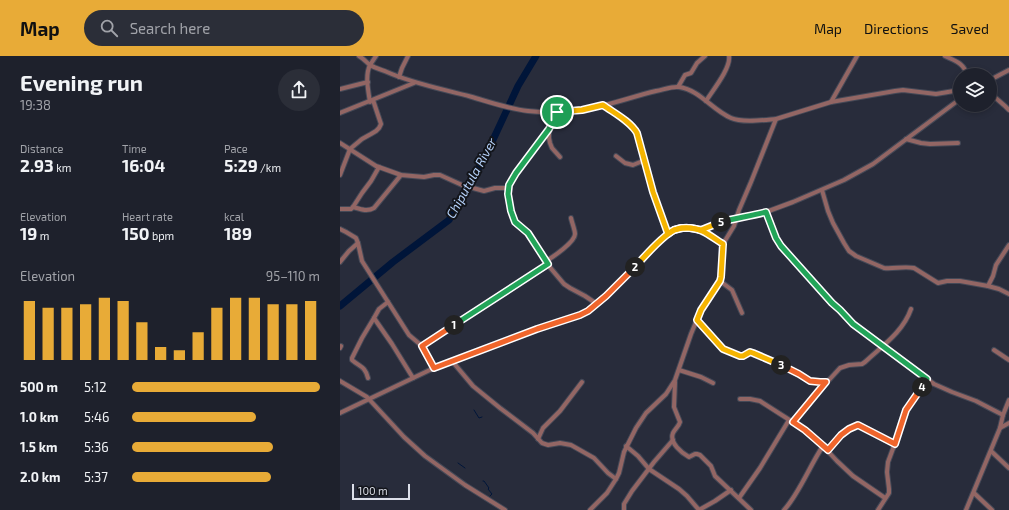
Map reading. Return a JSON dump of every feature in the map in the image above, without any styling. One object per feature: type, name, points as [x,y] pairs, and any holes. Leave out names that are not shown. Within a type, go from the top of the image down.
[{"type":"street","points":[[359,56],[370,65],[399,78],[526,111],[557,112],[582,110],[678,87],[695,92],[730,118],[737,120],[776,119],[831,102],[895,91],[904,90],[936,94],[953,91]]},
{"type":"street","points":[[340,175],[350,149],[379,128],[381,124],[371,101],[368,82],[370,65],[376,56]]},
{"type":"street","points":[[399,78],[408,56]]},
{"type":"street","points":[[678,87],[685,75],[691,73],[697,63],[705,56]]},
{"type":"street","points":[[706,101],[726,70],[729,62],[729,56]]},
{"type":"street","points":[[831,102],[857,56]]},
{"type":"street","points":[[945,56],[964,68]]},
{"type":"street","points":[[997,76],[1009,70]]},
{"type":"street","points":[[340,89],[368,82]]},
{"type":"street","points":[[340,113],[415,83]]},
{"type":"street","points":[[997,99],[1009,110]]},
{"type":"street","points":[[701,230],[736,218],[766,212],[822,190],[861,171],[884,156],[953,104]]},
{"type":"street","points":[[603,105],[628,122],[636,130],[653,192],[668,234]]},
{"type":"street","points":[[557,112],[549,129],[525,160],[509,185],[508,194],[511,211],[515,222],[528,233],[547,263],[564,284],[597,304]]},
{"type":"street","points":[[751,510],[715,476],[711,466],[700,455],[697,454],[692,457],[688,456],[680,450],[672,436],[680,422],[674,407],[676,380],[679,370],[701,310],[720,281],[723,244],[734,226],[776,119]]},
{"type":"street","points":[[549,129],[550,143],[560,157]]},
{"type":"street","points":[[906,139],[926,144],[958,143]]},
{"type":"street","points":[[340,143],[379,167],[401,175],[424,177],[434,174],[440,175],[462,185],[484,191],[495,188],[509,188]]},
{"type":"street","points":[[616,156],[625,163],[633,165],[645,160]]},
{"type":"street","points":[[354,207],[362,193],[372,181],[379,167]]},
{"type":"street","points":[[340,209],[351,209],[354,207],[371,210],[401,175]]},
{"type":"street","points":[[822,190],[828,211],[835,227],[849,251],[856,256],[884,268],[914,268],[938,283],[957,280],[988,286],[1009,294]]},
{"type":"street","points":[[766,212],[776,238],[781,246],[853,324],[934,384],[976,401],[1003,415]]},
{"type":"street","points":[[422,346],[547,263],[565,248],[575,235],[571,218]]},
{"type":"street","points":[[340,413],[434,368],[588,311],[597,304],[662,239],[674,230],[690,228],[701,230],[723,244]]},
{"type":"street","points":[[340,230],[356,238],[362,261],[409,335],[422,346],[434,368]]},
{"type":"street","points":[[340,262],[358,243]]},
{"type":"street","points":[[988,286],[996,265],[1009,245]]},
{"type":"street","points":[[720,281],[732,290],[742,313]]},
{"type":"street","points":[[368,378],[363,368],[353,361],[352,358],[379,309],[388,302]]},
{"type":"street","points":[[739,498],[791,421],[826,382],[840,368],[849,365],[862,364],[883,346],[897,333],[906,320],[911,309]]},
{"type":"street","points":[[374,318],[413,378]]},
{"type":"street","points":[[697,320],[726,351],[740,356],[750,352],[788,369],[810,381],[826,382]]},
{"type":"street","points":[[994,350],[1009,360]]},
{"type":"street","points":[[452,362],[474,386],[533,433],[545,445],[565,443],[578,449],[594,458],[616,479]]},
{"type":"street","points":[[679,370],[701,377],[713,383]]},
{"type":"street","points":[[878,510],[890,489],[887,465],[906,410],[927,379]]},
{"type":"street","points":[[590,510],[607,493],[616,479],[626,446],[636,428],[646,413],[666,394],[676,380]]},
{"type":"street","points":[[340,381],[369,399],[403,437],[425,456],[465,485],[505,510]]},
{"type":"street","points":[[538,439],[543,428],[560,411],[582,382]]},
{"type":"street","points":[[740,399],[760,401],[805,430],[828,450],[853,476],[885,498]]},
{"type":"street","points":[[966,510],[1000,428],[1009,400]]},
{"type":"street","points":[[1000,428],[1009,423]]},
{"type":"street","points":[[828,450],[841,435],[858,425],[895,444]]},
{"type":"street","points":[[624,510],[625,501],[636,485],[673,440]]},
{"type":"street","points":[[626,446],[638,456],[649,469],[683,492],[699,510],[731,490]]},
{"type":"street","points":[[784,510],[823,446]]},
{"type":"street","points":[[990,451],[1009,468]]},
{"type":"street","points":[[974,493],[992,510]]},
{"type":"waterway","name":"Chiputula River","points":[[340,306],[393,262],[449,220],[486,155],[518,86],[536,56]]},
{"type":"waterway","points":[[419,346],[428,360]]},
{"type":"waterway","points":[[474,410],[479,418],[482,417]]},
{"type":"waterway","points":[[458,463],[465,468]]},
{"type":"waterway","points":[[483,481],[492,494],[490,496]]},
{"type":"route","points":[[557,112],[549,129],[516,173],[509,185],[508,194],[511,211],[515,222],[528,233],[548,264],[422,346],[434,368],[588,311],[606,296],[662,239],[674,230],[690,228],[701,230],[723,244],[721,277],[719,284],[701,310],[697,320],[720,346],[726,351],[740,356],[750,352],[753,353],[799,374],[810,381],[826,382],[793,422],[805,430],[828,450],[841,435],[858,425],[895,444],[906,410],[917,396],[927,379],[910,368],[853,324],[832,303],[781,246],[776,238],[766,212],[736,218],[701,230],[690,228],[682,228],[674,230],[668,234],[653,192],[637,133],[634,128],[628,122],[603,105],[582,110],[557,112]]}]
